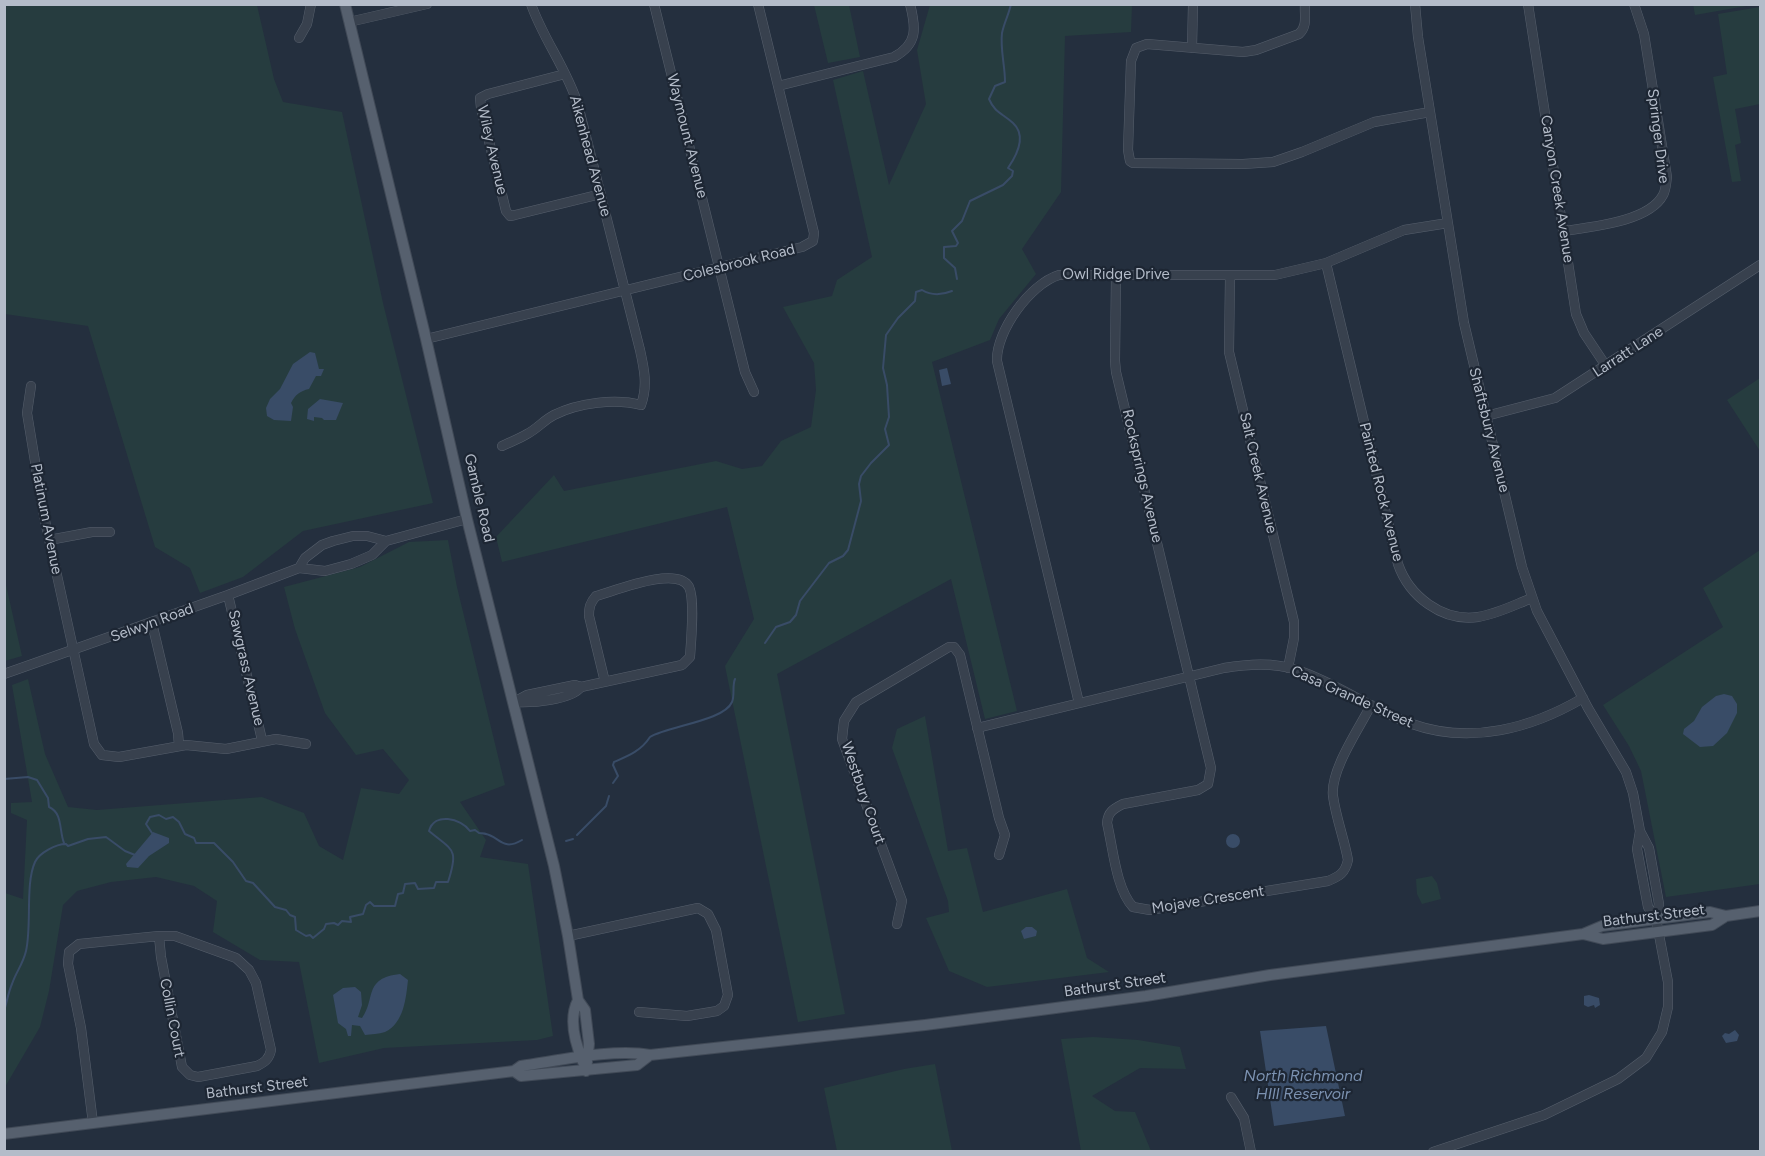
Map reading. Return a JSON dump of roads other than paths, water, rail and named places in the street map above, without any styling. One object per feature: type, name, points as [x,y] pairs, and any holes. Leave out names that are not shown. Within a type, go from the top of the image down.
[{"type":"main road","name":"Gamble Road","points":[[345,4],[468,519],[554,866],[578,1000],[585,1010],[590,1044],[584,1057],[586,1071]]},
{"type":"main road","name":"Bathurst Street","points":[[4,1134],[514,1071],[521,1066],[584,1057],[635,1052],[650,1055],[925,1025],[1146,996],[1270,975],[1583,934],[1602,926],[1710,912],[1726,916],[1761,911]]},
{"type":"main road","name":"Bathurst Street","points":[[1583,934],[1604,939],[1712,925],[1726,916]]},
{"type":"main road","name":"Bathurst Street","points":[[514,1071],[521,1076],[637,1065],[650,1055]]},
{"type":"street","points":[[299,38],[307,24],[311,4]]},
{"type":"street","points":[[350,22],[427,4]]},
{"type":"street","name":"Aikenhead Avenue","points":[[502,446],[528,434],[557,414],[567,410],[628,401],[641,405],[645,394],[644,366],[578,105],[565,74],[536,21],[531,4]]},
{"type":"street","name":"Aikenhead Avenue","points":[[538,4],[540,26]]},
{"type":"street","name":"Waymount Avenue","points":[[654,4],[745,372],[754,392]]},
{"type":"street","name":"Colesbrook Road","points":[[426,339],[802,247],[813,241],[814,233],[758,4]]},
{"type":"street","points":[[778,86],[900,54],[912,40],[915,32],[910,4]]},
{"type":"street","points":[[1192,48],[1193,4]]},
{"type":"street","points":[[1305,4],[1303,30],[1256,50],[1243,52],[1147,44],[1136,48],[1132,54],[1128,150],[1128,156],[1133,163],[1273,162],[1374,122],[1430,112]]},
{"type":"street","name":"Shaftsbury Avenue","points":[[1415,4],[1418,37],[1464,323],[1517,550],[1532,598],[1583,698],[1626,772],[1634,793],[1641,831],[1637,849],[1648,907],[1656,919],[1668,982],[1668,1006],[1662,1032],[1646,1058],[1618,1079],[1544,1115],[1433,1152]]},
{"type":"street","name":"Canyon Creek Avenue","points":[[1528,4],[1576,314],[1584,333],[1606,366]]},
{"type":"street","name":"Springer Drive","points":[[1564,231],[1629,220],[1658,203],[1664,194],[1667,177],[1644,34],[1634,4]]},
{"type":"street","name":"Wiley Avenue","points":[[565,74],[480,98],[506,211],[510,216],[601,194]]},
{"type":"street","name":"Owl Ridge Drive","points":[[1079,703],[999,370],[997,353],[998,344],[1006,328],[1033,291],[1046,280],[1064,273],[1275,275],[1326,263],[1404,230],[1448,223]]},
{"type":"street","name":"Painted Rock Avenue","points":[[1326,263],[1398,564],[1407,583],[1423,601],[1434,608],[1464,617],[1479,617],[1494,613],[1532,598]]},
{"type":"street","name":"Larratt Lane","points":[[1486,416],[1555,398],[1761,265]]},
{"type":"street","name":"Rocksprings Avenue","points":[[1116,274],[1116,372],[1190,676]]},
{"type":"street","name":"Salt Creek Avenue","points":[[1230,276],[1229,352],[1294,622],[1294,638],[1288,668]]},
{"type":"street","name":"Platinum Avenue","points":[[31,386],[27,413],[49,540],[94,744],[102,755],[119,757],[179,746]]},
{"type":"street","name":"Selwyn Road","points":[[299,568],[305,558],[322,545],[333,541],[353,536],[367,536],[386,541],[468,519]]},
{"type":"street","points":[[49,540],[92,531],[110,532]]},
{"type":"street","name":"Selwyn Road","points":[[4,674],[228,596],[299,568],[325,571],[351,564],[372,555],[386,541]]},
{"type":"street","points":[[514,702],[529,703],[549,700],[577,693],[581,687],[605,682],[682,665],[690,657],[692,600],[690,588],[681,579],[671,577],[652,580],[596,597],[592,601],[589,606],[589,616],[605,682]]},
{"type":"street","name":"Sawgrass Avenue","points":[[228,596],[262,740]]},
{"type":"street","points":[[152,623],[178,733],[179,746],[226,749],[276,739],[306,744]]},
{"type":"street","name":"Westbury Court","points":[[897,924],[902,901],[843,739],[844,721],[856,702],[943,650],[954,647],[960,656],[1005,835],[999,855]]},
{"type":"street","name":"Casa Grande Street","points":[[977,728],[1190,676],[1243,665],[1261,664],[1288,668],[1313,677],[1413,725],[1434,730],[1480,733],[1505,730],[1546,717],[1583,698]]},
{"type":"street","name":"Mojave Crescent","points":[[1190,676],[1211,768],[1208,784],[1198,790],[1123,804],[1108,816],[1107,823],[1124,896],[1133,908],[1150,910],[1328,881],[1342,875],[1348,860],[1333,794],[1334,782],[1338,768],[1371,705]]},
{"type":"street","points":[[568,936],[698,908],[708,914],[716,930],[728,995],[724,1006],[717,1011],[687,1016],[639,1012]]},
{"type":"street","name":"Collin Court","points":[[93,1123],[81,1028],[68,964],[69,952],[78,944],[159,936],[174,936],[229,955],[249,970],[259,990],[271,1050],[267,1059],[257,1066],[198,1077],[187,1073],[182,1067],[159,936]]},
{"type":"street","points":[[1231,1097],[1244,1118],[1251,1152]]},
{"type":"water","points":[[310,352],[315,353],[319,369],[324,369],[321,376],[316,376],[309,389],[300,392],[291,403],[293,407],[291,421],[274,420],[267,416],[266,408],[270,399],[280,389],[293,364]]},
{"type":"water","points":[[947,368],[951,384],[942,386],[939,370]]},
{"type":"water","points":[[320,399],[343,403],[336,420],[314,417],[314,421],[307,419],[308,409]]},
{"type":"water","points":[[1724,694],[1732,696],[1737,704],[1737,713],[1727,733],[1713,746],[1700,747],[1683,734],[1684,729],[1694,721],[1702,707],[1716,696]]},
{"type":"water","points":[[153,832],[169,838],[169,843],[149,856],[138,868],[127,867],[126,864]]},
{"type":"water","points":[[1233,834],[1238,836],[1240,841],[1238,846],[1233,848],[1228,846],[1226,841],[1228,836]]},
{"type":"water","points":[[1026,927],[1032,927],[1037,931],[1036,936],[1024,939],[1021,931]]},
{"type":"water","points":[[400,974],[408,980],[403,1009],[396,1023],[385,1032],[365,1035],[360,1026],[352,1025],[351,1036],[348,1036],[346,1029],[338,1023],[333,995],[343,988],[355,987],[361,992],[362,1005],[358,1017],[362,1018],[375,985],[388,976]]},
{"type":"water","points":[[1584,996],[1599,998],[1600,1005],[1595,1008],[1594,1005],[1588,1007],[1584,1005]]},
{"type":"water","name":"North Richmond HIll Reservoir","points":[[1326,1026],[1345,1116],[1274,1126],[1260,1031]]},
{"type":"water","points":[[1735,1030],[1739,1035],[1737,1041],[1726,1043],[1722,1036]]},
{"type":"waterway","points":[[957,279],[955,268],[944,258],[944,247],[956,246],[958,243],[952,231],[962,221],[970,201],[1003,185],[1012,176],[1013,171],[1008,168],[1019,146],[1017,128],[996,110],[989,99],[995,86],[1005,82],[1002,33],[1011,4]]},
{"type":"waterway","points":[[765,643],[776,627],[790,622],[796,615],[800,601],[829,563],[843,556],[848,550],[861,501],[859,484],[861,476],[889,445],[885,429],[889,417],[887,385],[883,368],[886,335],[898,318],[915,301],[916,292],[922,290],[937,294],[952,291]]},
{"type":"waterway","points":[[613,783],[618,776],[614,762],[638,749],[650,737],[707,719],[727,709],[733,699],[735,679]]},
{"type":"waterway","points":[[4,779],[28,777],[37,780],[48,798],[49,807],[57,813],[64,843]]},
{"type":"waterway","points":[[577,835],[606,806],[609,796]]},
{"type":"waterway","points":[[152,833],[146,824],[150,817],[159,815],[166,819],[173,817],[179,822],[185,834],[194,838],[196,843],[214,843],[233,862],[246,881],[253,883],[275,907],[286,910],[295,917],[296,930],[313,938],[324,929],[326,924],[338,925],[342,921],[351,922],[350,917],[363,914],[366,905],[370,902],[374,906],[395,906],[398,894],[403,893],[405,884],[415,883],[418,889],[434,888],[436,882],[448,882],[453,856],[452,851],[429,831],[436,821],[454,820],[466,826],[470,831],[475,830],[504,843],[509,844],[522,840]]},
{"type":"waterway","points":[[4,1011],[26,951],[30,882],[37,859],[44,852],[58,846],[66,844],[68,846],[88,839],[106,837],[125,851],[135,855]]},
{"type":"waterway","points":[[566,841],[573,839]]}]
